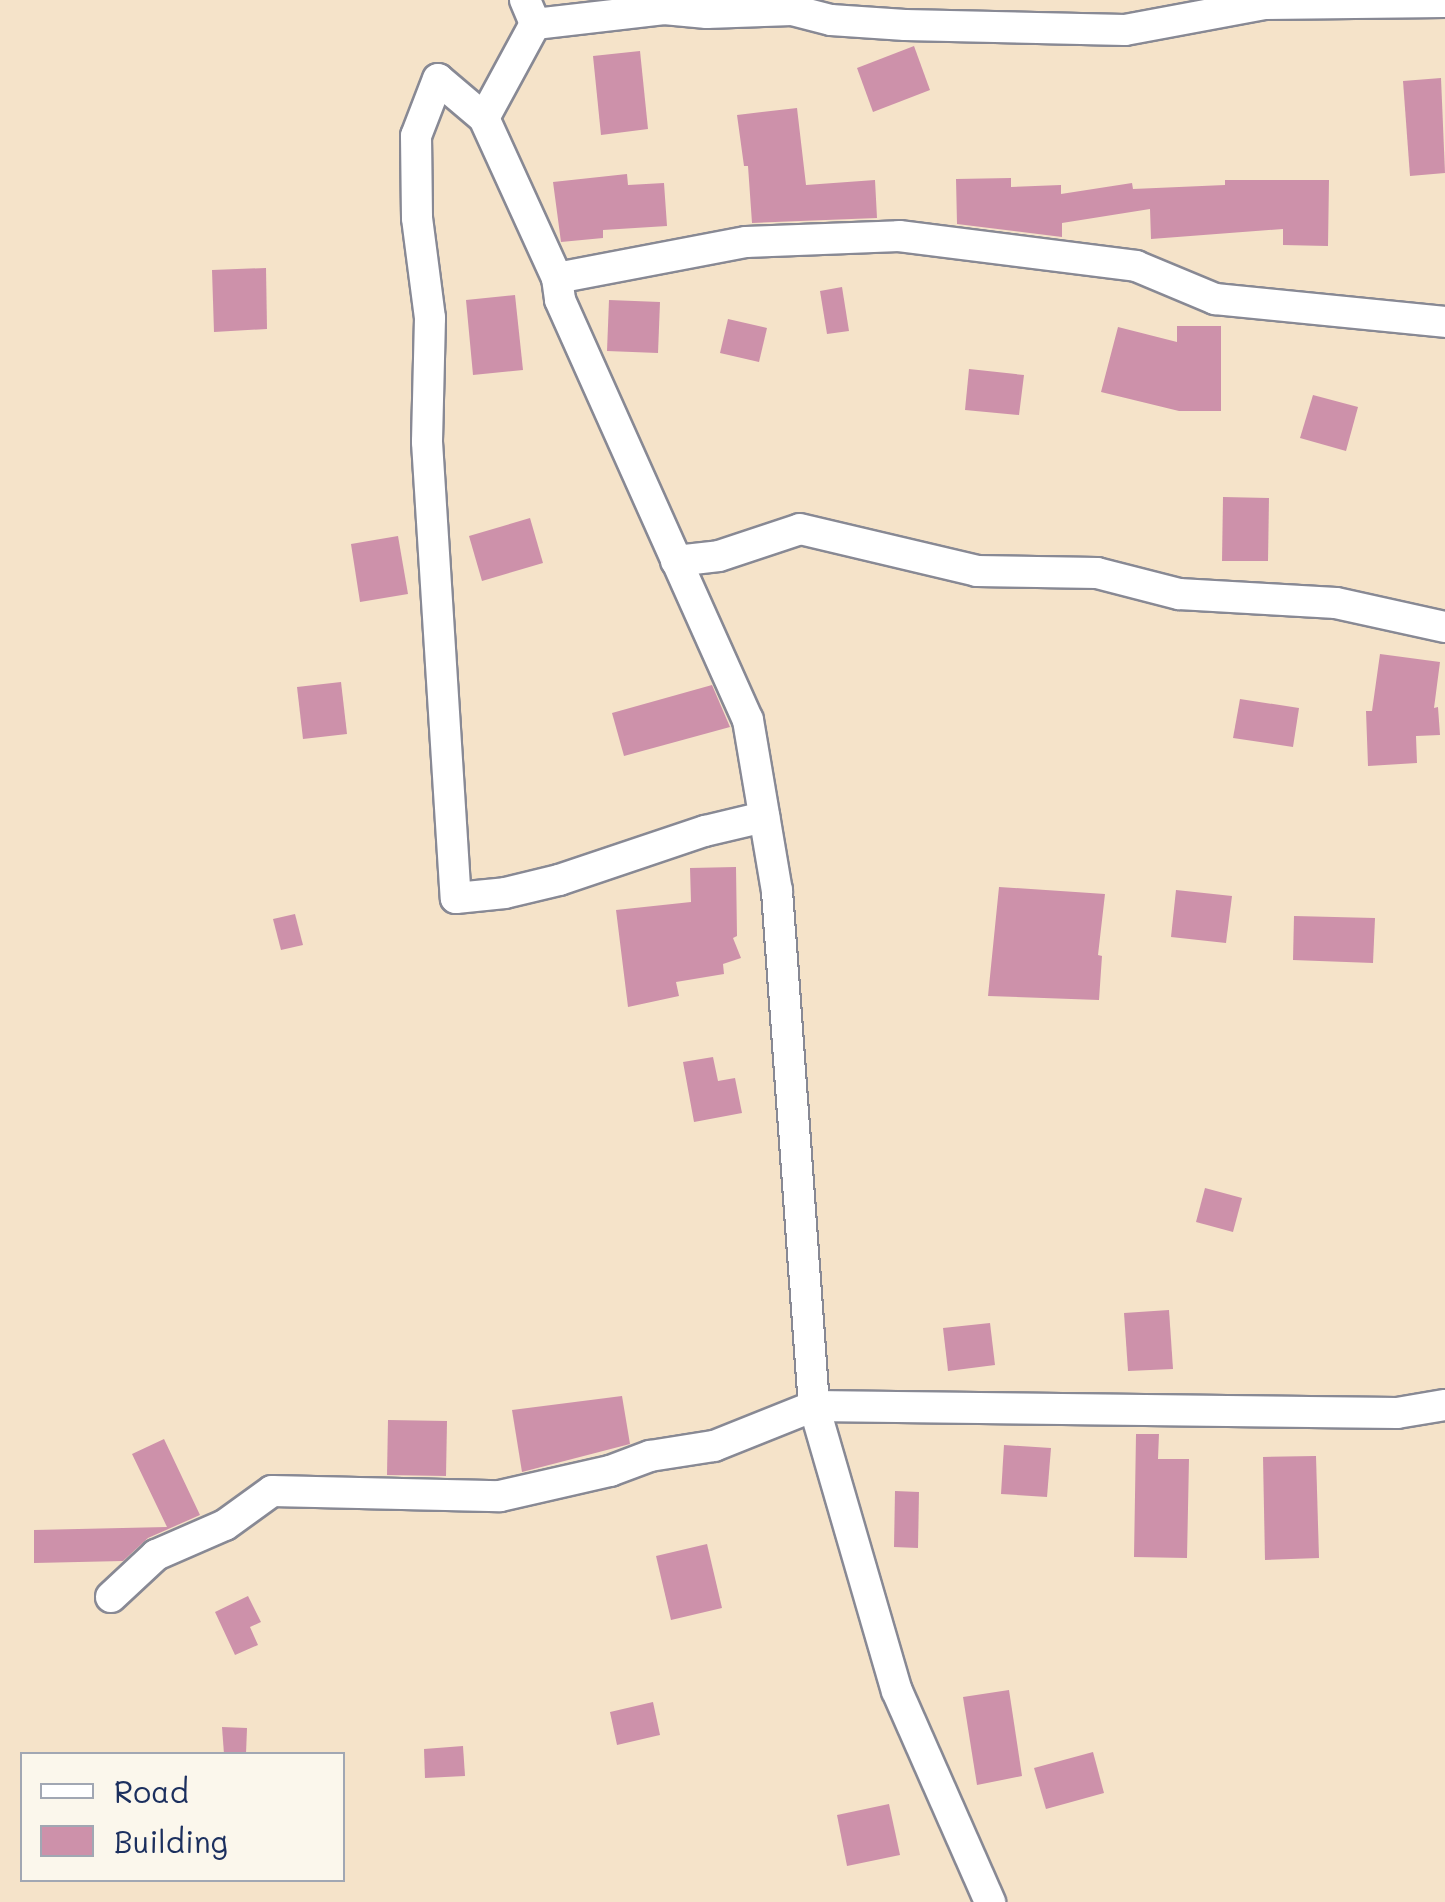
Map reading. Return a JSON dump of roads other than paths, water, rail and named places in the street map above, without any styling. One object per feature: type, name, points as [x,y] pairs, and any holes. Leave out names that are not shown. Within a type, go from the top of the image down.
[{"type":"street","points":[[484,118],[530,12],[664,9],[707,14],[792,10],[831,20],[905,25],[1125,30],[1265,4],[1445,2]]},
{"type":"street","points":[[764,817],[705,831],[559,880],[505,894],[456,898],[427,442],[430,318],[417,218],[416,136],[438,79],[484,118],[557,278],[560,300],[748,720],[777,891],[814,1406],[897,1691],[990,1902]]},
{"type":"street","points":[[557,278],[746,242],[899,236],[1136,266],[1215,300],[1445,322]]},
{"type":"street","points":[[676,562],[719,556],[800,530],[977,571],[1096,573],[1179,594],[1336,602],[1445,627]]},
{"type":"street","points":[[112,1597],[156,1555],[224,1524],[272,1491],[500,1496],[610,1471],[650,1456],[714,1446],[814,1406],[1397,1413],[1445,1406]]}]
